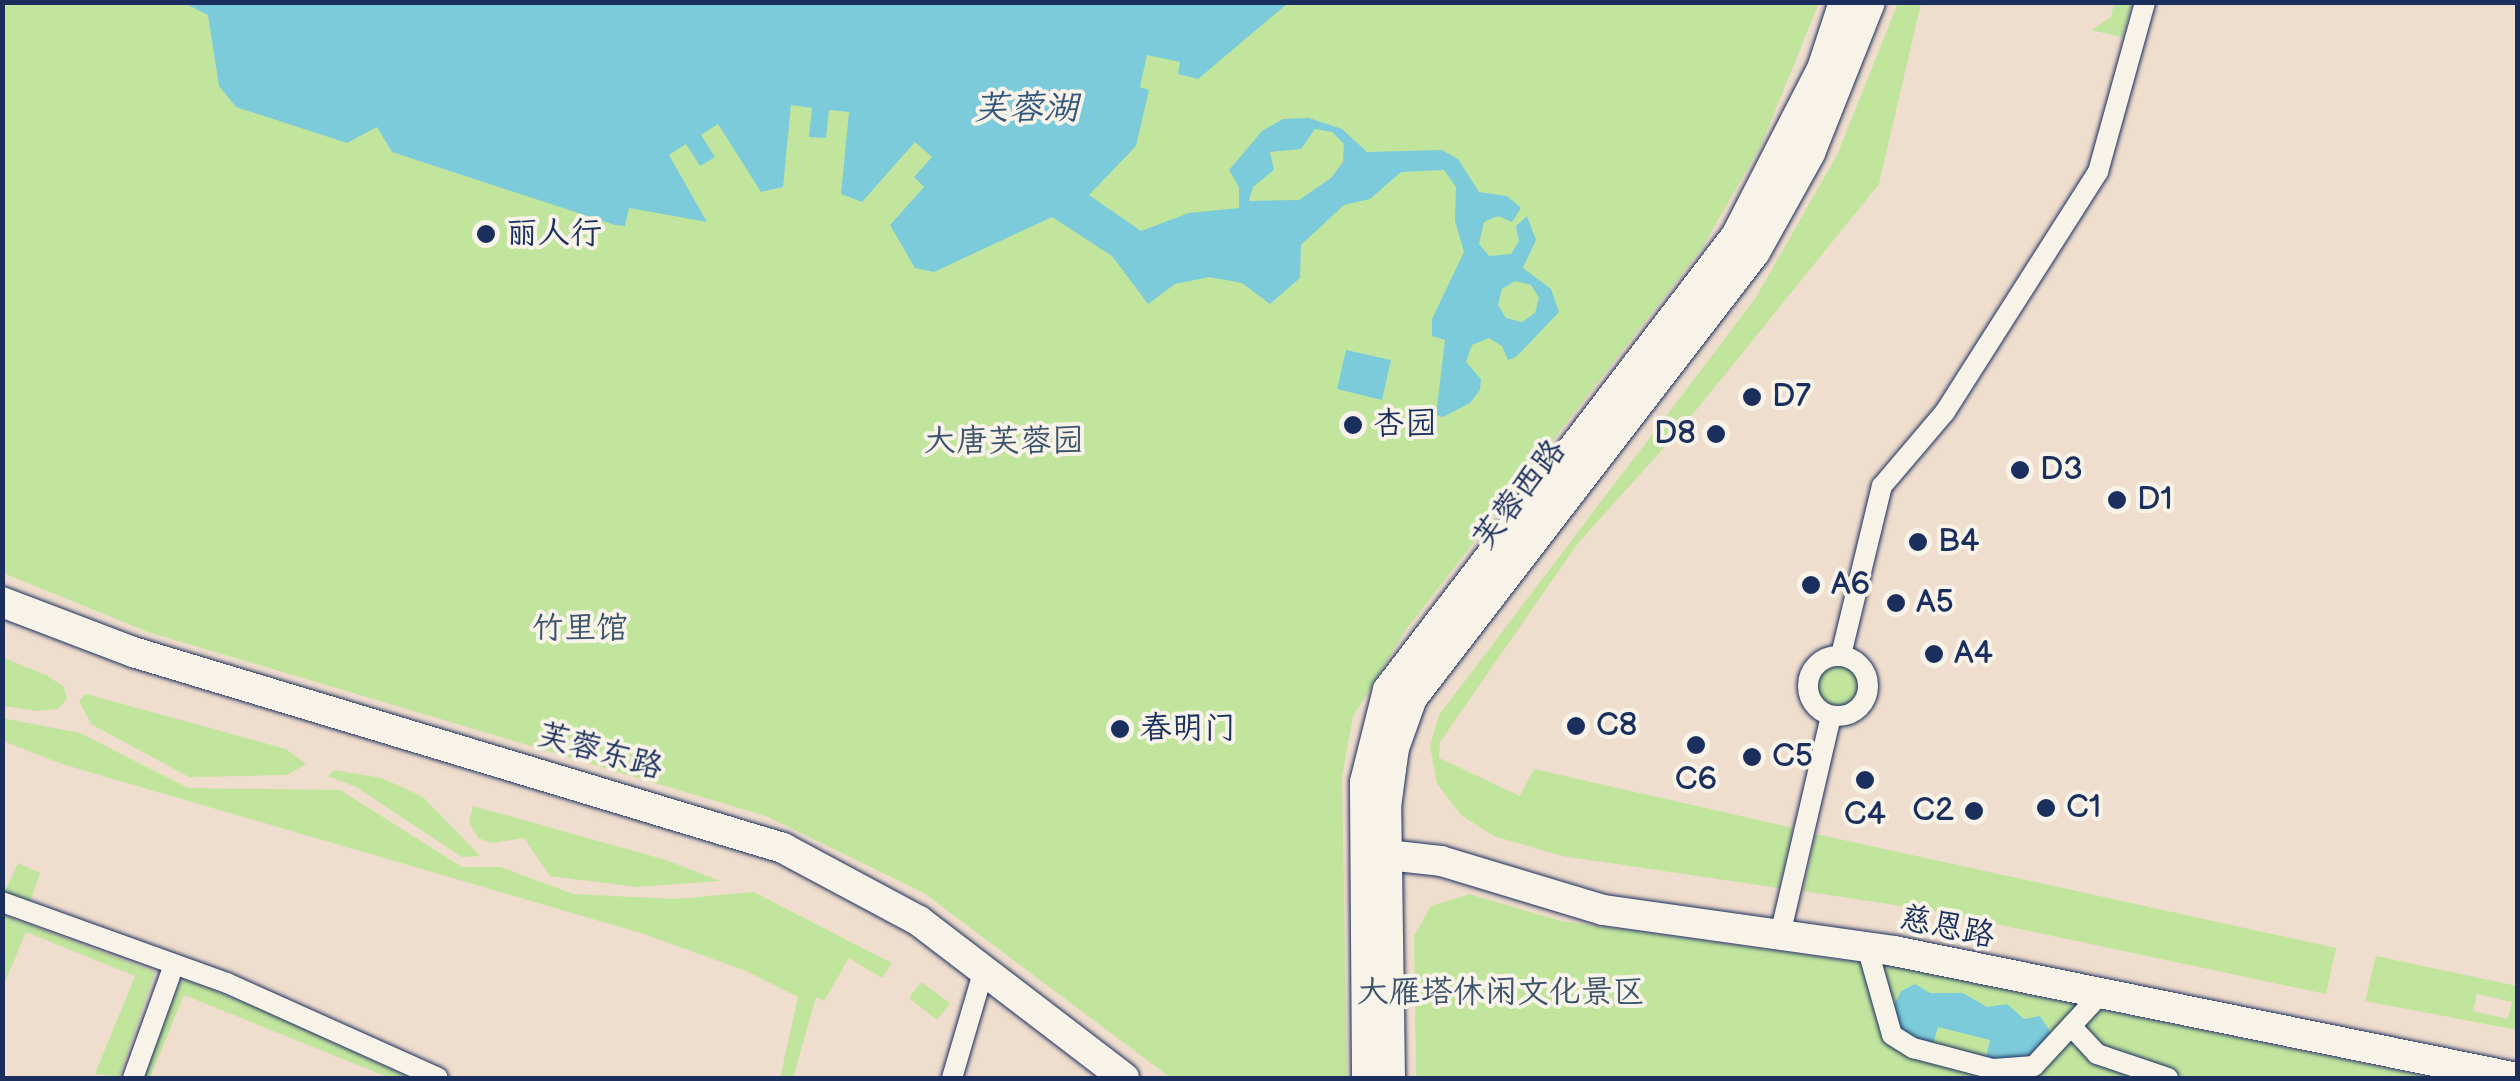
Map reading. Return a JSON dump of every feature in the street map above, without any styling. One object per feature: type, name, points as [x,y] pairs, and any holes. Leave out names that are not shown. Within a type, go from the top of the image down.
[{"type":"main road","name":"芙蓉西路","points":[[1390,1078],[1370,744],[1399,669],[1736,236],[1822,69],[1844,2]]},
{"type":"main road","name":"芙蓉西路","points":[[1367,1078],[1375,853],[1388,776],[1412,698],[1755,252],[1810,153],[1870,2]]},
{"type":"main road","name":"芙蓉东路","points":[[2,602],[133,652],[744,833],[884,898],[984,969],[1124,1078]]},
{"type":"main road","name":"慈恩路","points":[[1375,853],[1441,862],[1603,910],[1867,947],[2098,997],[2516,1078]]},
{"type":"street","points":[[1841,655],[1882,486],[1945,412],[2096,175],[2146,2]]},
{"type":"street","points":[[1841,655],[1864,670],[1868,693],[1856,711],[1832,716],[1811,700],[1808,679],[1822,660],[1841,655]]},
{"type":"street","points":[[1780,935],[1832,716]]},
{"type":"street","points":[[2,902],[174,965],[438,1078]]},
{"type":"street","points":[[1867,947],[1883,1020],[1905,1045],[2018,1072],[2041,1060],[2098,997]]},
{"type":"street","points":[[133,1078],[174,965]]},
{"type":"street","points":[[952,1078],[984,969]]},
{"type":"street","points":[[2072,1027],[2097,1054],[2168,1078]]},
{"type":"green space","name":"大唐芙蓉园","points":[[3,3],[1819,3],[1761,145],[1702,248],[1405,631],[1353,717],[1342,776],[1347,1078],[1171,1078],[924,893],[766,816],[148,632],[3,573]]},
{"type":"green space","points":[[1898,3],[1921,3],[1879,184],[1680,430],[1578,543],[1440,742],[1439,758],[1520,796],[1534,769],[1793,828],[1779,888],[1562,856],[1494,836],[1461,815],[1437,784],[1430,746],[1439,715],[1755,299],[1837,155]]},
{"type":"green space","points":[[2114,3],[2132,3],[2122,37],[2091,30],[2111,17]]},
{"type":"green space","points":[[2,657],[48,676],[64,687],[67,699],[58,709],[38,711],[3,706]]},
{"type":"green space","points":[[1838,664],[1853,671],[1860,686],[1853,701],[1838,708],[1823,701],[1816,686],[1823,671]]},
{"type":"green space","points":[[86,694],[286,749],[306,764],[287,775],[189,777],[91,724],[79,701]]},
{"type":"green space","points":[[2,718],[80,733],[188,788],[340,790],[462,867],[501,867],[573,894],[676,899],[753,892],[892,963],[882,978],[849,958],[824,1001],[816,997],[793,1078],[780,1078],[798,997],[746,971],[644,934],[62,764],[3,741]]},
{"type":"green space","points":[[334,770],[382,778],[423,797],[480,856],[462,857],[356,787],[328,776]]},
{"type":"green space","points":[[473,806],[666,860],[720,881],[636,887],[550,876],[524,838],[492,843],[478,838],[469,822]]},
{"type":"green space","points":[[1816,834],[2336,948],[2326,994],[1940,912],[1803,891]]},
{"type":"green space","points":[[18,863],[40,873],[30,903],[5,892]]},
{"type":"green space","name":"大雁塔休闲文化景区","points":[[1469,894],[1561,921],[1899,968],[2433,1078],[1416,1078],[1414,936],[1431,906]]},
{"type":"green space","points":[[3,915],[155,972],[119,1077],[95,1074],[135,976],[26,932],[3,987]]},
{"type":"green space","points":[[2376,956],[2517,986],[2517,1030],[2365,1001]],"holes":[[[2477,994],[2512,1002],[2508,1019],[2473,1011]]]},
{"type":"green space","points":[[186,980],[410,1078],[390,1078],[184,995],[150,1078],[144,1078],[179,984]]},
{"type":"green space","points":[[921,982],[950,1003],[937,1020],[909,998]]},
{"type":"water","name":"芙蓉湖","points":[[1288,3],[1198,79],[1178,74],[1180,62],[1147,55],[1140,87],[1149,90],[1136,146],[1089,195],[1141,231],[1189,213],[1239,208],[1239,187],[1229,170],[1262,131],[1283,119],[1309,118],[1342,129],[1367,152],[1442,150],[1458,159],[1479,192],[1507,196],[1521,208],[1512,222],[1498,216],[1484,222],[1479,244],[1489,256],[1511,254],[1519,241],[1516,226],[1527,216],[1536,240],[1523,268],[1551,289],[1559,312],[1516,357],[1508,360],[1502,346],[1489,338],[1472,345],[1466,362],[1481,379],[1480,390],[1470,403],[1443,417],[1436,415],[1445,340],[1432,336],[1432,319],[1464,252],[1455,221],[1456,187],[1444,170],[1401,172],[1370,199],[1344,205],[1301,245],[1300,278],[1270,304],[1242,283],[1209,277],[1175,284],[1148,304],[1112,256],[1052,217],[934,272],[915,268],[890,225],[924,187],[914,177],[932,157],[915,142],[862,202],[841,194],[849,112],[829,110],[826,138],[809,137],[812,108],[791,105],[783,187],[761,192],[718,124],[701,135],[715,157],[700,166],[686,144],[669,155],[707,222],[629,208],[625,226],[615,225],[392,152],[377,127],[347,143],[236,107],[219,86],[208,15],[186,4]],"holes":[[[1315,129],[1332,132],[1344,144],[1343,162],[1331,178],[1299,200],[1249,201],[1253,187],[1274,170],[1270,152],[1301,149]],[[1515,281],[1531,285],[1539,298],[1535,313],[1522,322],[1506,318],[1498,305],[1502,289]]]},
{"type":"water","points":[[1346,350],[1391,360],[1382,400],[1337,389]]},
{"type":"water","points":[[1915,984],[1930,993],[1963,993],[1987,1007],[2007,1004],[2024,1019],[2040,1016],[2051,1033],[2029,1057],[2012,1062],[1986,1058],[1990,1040],[1938,1027],[1933,1044],[1916,1039],[1902,1031],[1891,1011],[1901,991]]},
{"type":"place","name":"丽人行","points":[[486,234]]},
{"type":"place","name":"D7","points":[[1752,397]]},
{"type":"place","name":"杏园","points":[[1353,425]]},
{"type":"place","name":"D8","points":[[1716,434]]},
{"type":"place","name":"D3","points":[[2020,470]]},
{"type":"place","name":"D1","points":[[2117,500]]},
{"type":"place","name":"B4","points":[[1918,542]]},
{"type":"place","name":"A6","points":[[1811,585]]},
{"type":"place","name":"A5","points":[[1896,603]]},
{"type":"place","name":"A4","points":[[1934,654]]},
{"type":"place","name":"C8","points":[[1576,726]]},
{"type":"place","name":"春明门","points":[[1120,729]]},
{"type":"place","name":"C6","points":[[1696,745]]},
{"type":"place","name":"C5","points":[[1752,757]]},
{"type":"place","name":"C4","points":[[1865,780]]},
{"type":"place","name":"C1","points":[[2046,808]]},
{"type":"place","name":"C2","points":[[1974,811]]},
{"type":"park label","name":"竹里馆","points":[[580,629]]}]
